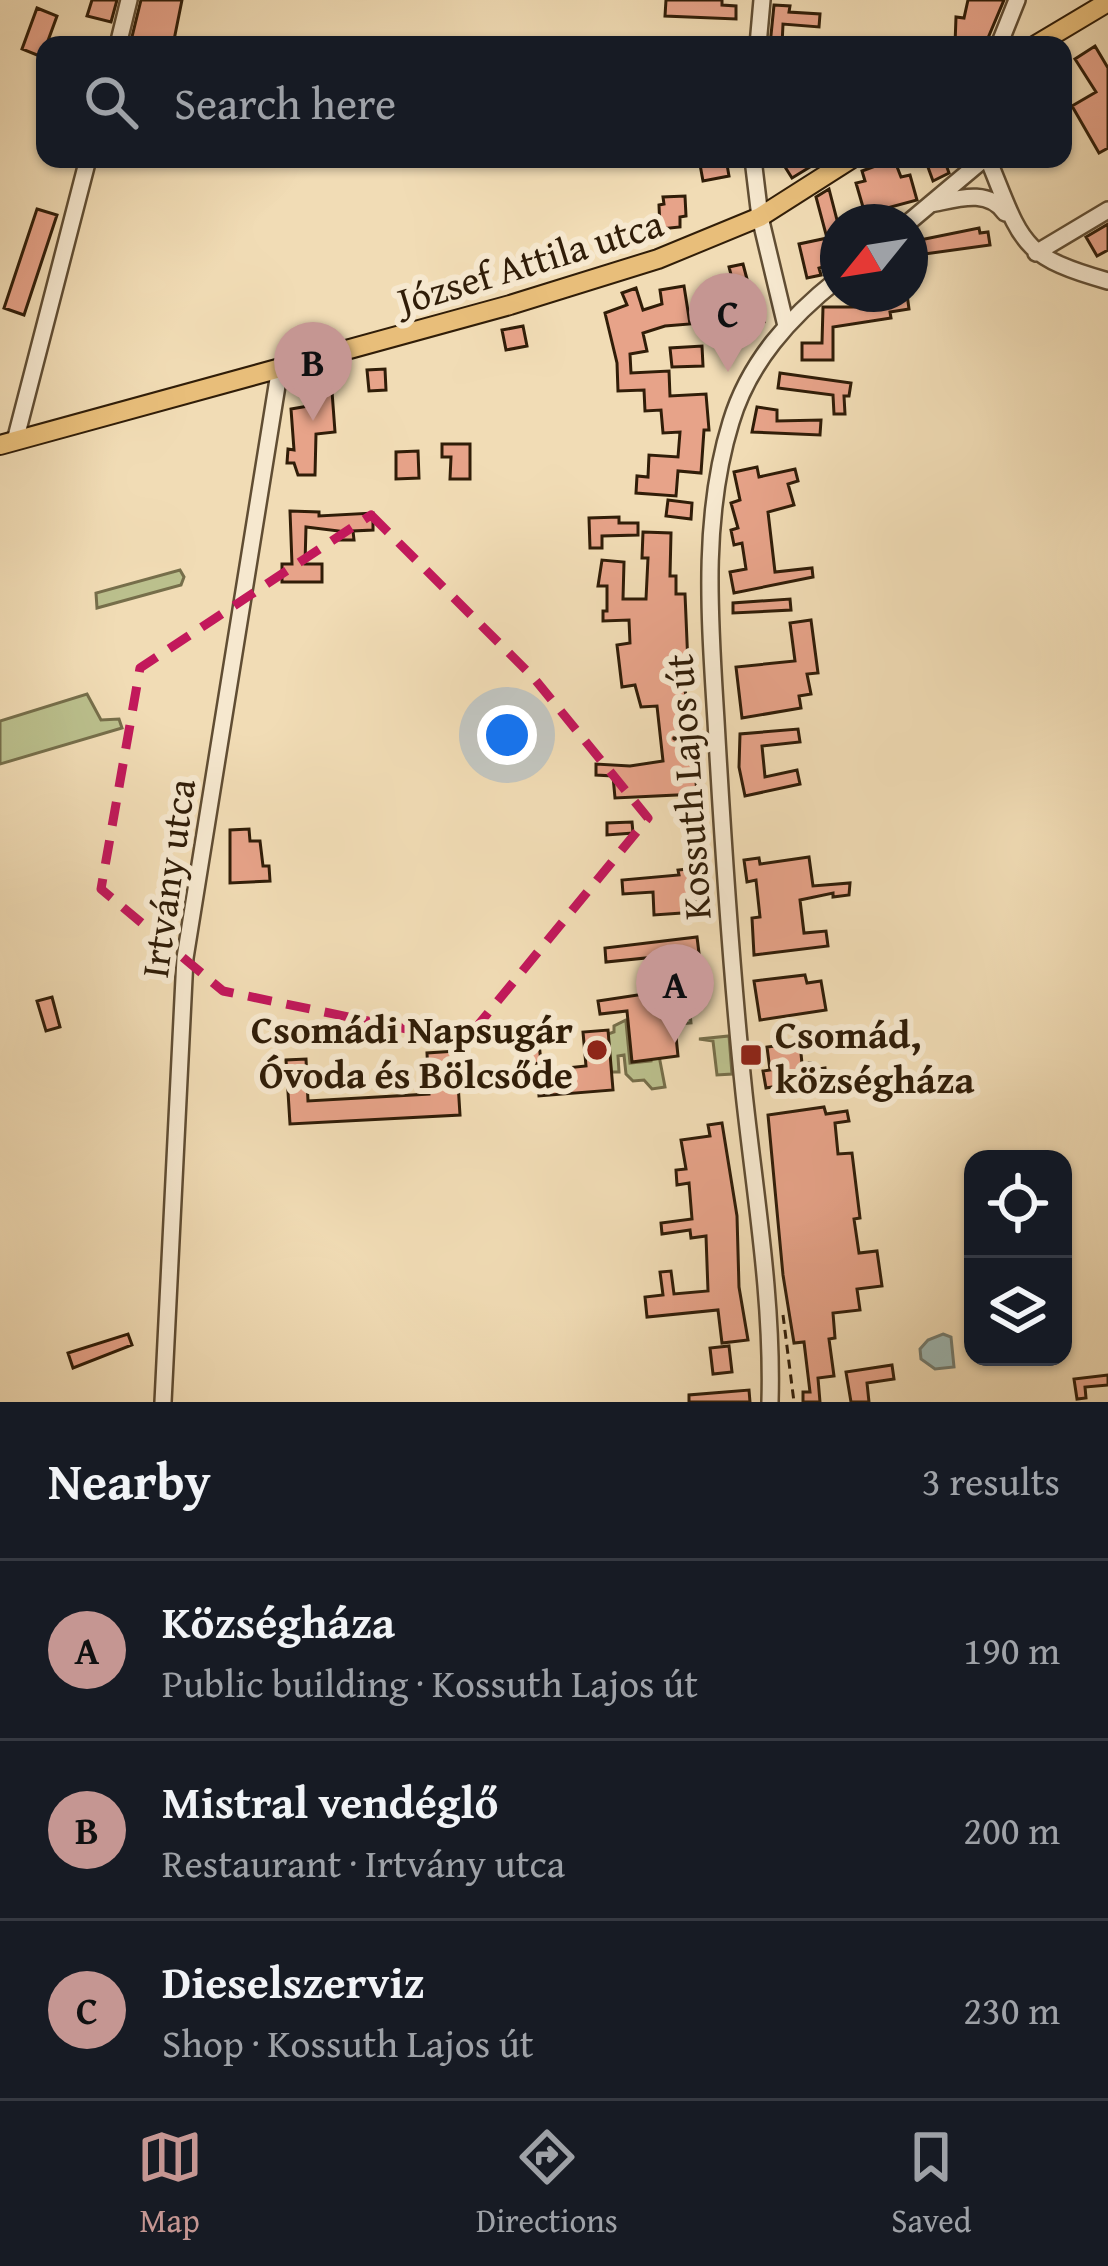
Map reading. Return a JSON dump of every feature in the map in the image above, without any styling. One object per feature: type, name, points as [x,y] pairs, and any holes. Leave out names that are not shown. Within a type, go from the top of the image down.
[{"type":"main road","points":[[1051,36],[1108,2]]},
{"type":"main road","name":"József Attila utca","points":[[8,443],[658,260],[760,217],[837,168]]},
{"type":"street","points":[[120,36],[129,0]]},
{"type":"street","points":[[759,36],[763,0]]},
{"type":"street","points":[[1003,36],[1018,0]]},
{"type":"street","points":[[8,443],[85,168]]},
{"type":"street","points":[[754,168],[760,217],[786,326]]},
{"type":"street","points":[[928,206],[975,168]]},
{"type":"street","points":[[990,168],[1018,232]]},
{"type":"street","points":[[931,204],[983,197],[1000,205],[1036,253],[1058,267],[1108,280]]},
{"type":"street","points":[[1036,253],[1108,209]]},
{"type":"street","name":"Kossuth Lajos út","points":[[770,1402],[767,1307],[726,886],[709,578],[720,463],[732,418],[749,376],[786,326],[820,295]]},
{"type":"street","name":"Irtvány utca","points":[[163,1402],[185,958],[280,367]]},
{"type":"path","points":[[781,1303],[794,1402]]},
{"type":"highlighted area","points":[[371,515],[533,677],[648,818],[465,1041],[223,991],[101,889],[140,668]]},
{"type":"green space","points":[[180,570],[181,585],[97,608],[96,593]]},
{"type":"green space","points":[[87,694],[101,720],[119,719],[122,728],[0,764],[0,721]]},
{"type":"green space","points":[[690,1013],[691,1023],[679,1024],[679,1031],[676,1017],[626,1022],[630,1063],[651,1061],[650,1040],[656,1040],[665,1087],[652,1089],[644,1080],[633,1081],[626,1074],[624,1055],[618,1056],[619,1072],[611,1072],[608,1034],[614,1026],[626,1020]]},
{"type":"green space","points":[[729,1036],[732,1074],[717,1075],[713,1041],[699,1039]]},
{"type":"water","points":[[943,1334],[951,1337],[954,1367],[935,1369],[921,1359],[920,1349]]},
{"type":"building","points":[[92,0],[117,0],[111,22],[87,16]]},
{"type":"building","points":[[141,0],[182,0],[175,36],[132,36]]},
{"type":"building","points":[[666,0],[722,0],[722,5],[736,6],[736,19],[665,16]]},
{"type":"building","points":[[968,0],[1004,0],[989,36],[955,36],[956,17],[964,18]]},
{"type":"building","points":[[774,5],[790,6],[789,12],[820,14],[819,27],[783,24],[782,36],[771,36]]},
{"type":"building","points":[[37,8],[57,16],[50,36],[36,36],[36,55],[22,49]]},
{"type":"building","points":[[1095,46],[1108,68],[1108,148],[1099,153],[1072,106],[1096,92],[1075,59]]},
{"type":"building","points":[[701,168],[728,168],[729,176],[703,181]]},
{"type":"building","points":[[786,168],[808,168],[792,178]]},
{"type":"building","points":[[898,168],[901,177],[910,175],[917,200],[862,204],[856,183],[865,181],[862,171]]},
{"type":"building","points":[[928,168],[947,168],[949,173],[933,181]]},
{"type":"building","points":[[829,189],[833,204],[820,204],[820,212],[816,197]]},
{"type":"building","points":[[685,196],[686,216],[680,217],[680,227],[660,229],[663,197]]},
{"type":"building","points":[[37,209],[57,215],[24,315],[4,308]]},
{"type":"building","points":[[1108,224],[1108,250],[1097,256],[1086,237]]},
{"type":"building","points":[[979,228],[980,233],[988,232],[990,245],[928,254],[928,238]]},
{"type":"building","points":[[820,240],[820,275],[807,278],[799,244]]},
{"type":"building","points":[[743,264],[764,322],[719,334],[710,301],[736,294],[729,267]]},
{"type":"building","points":[[684,286],[690,324],[643,333],[647,351],[630,354],[631,373],[669,371],[670,396],[706,394],[709,430],[704,430],[701,473],[678,471],[676,496],[636,493],[637,476],[648,477],[649,455],[678,457],[680,432],[663,433],[661,410],[645,411],[644,390],[618,391],[617,363],[605,313],[627,305],[622,293],[636,288],[643,310],[662,304],[660,290]]},
{"type":"building","points":[[823,312],[890,312],[891,318],[833,327],[833,360],[802,360],[802,343],[822,343]]},
{"type":"building","points":[[523,326],[527,346],[506,350],[502,330]]},
{"type":"building","points":[[702,346],[703,366],[672,367],[670,348]]},
{"type":"building","points":[[385,369],[386,390],[369,391],[367,370]]},
{"type":"building","points":[[780,373],[851,383],[849,396],[844,396],[845,414],[834,414],[833,395],[778,388]]},
{"type":"building","points":[[319,378],[331,378],[335,432],[316,434],[315,475],[298,475],[294,463],[287,463],[288,449],[294,450],[291,409],[320,404]]},
{"type":"building","points":[[757,407],[777,410],[777,421],[821,420],[820,435],[752,432]]},
{"type":"building","points":[[442,444],[470,444],[470,479],[450,479],[451,457],[442,457]]},
{"type":"building","points":[[418,451],[419,478],[396,479],[396,452]]},
{"type":"building","points":[[757,467],[759,477],[795,469],[798,481],[788,484],[794,505],[768,512],[775,572],[812,568],[813,577],[734,593],[730,572],[746,569],[742,543],[734,545],[731,530],[738,528],[731,503],[740,500],[734,472]]},
{"type":"building","points":[[668,500],[692,503],[691,519],[666,516]]},
{"type":"building","points":[[290,511],[319,512],[319,516],[373,513],[373,530],[353,531],[354,540],[339,540],[339,531],[306,527],[305,564],[322,564],[322,582],[282,582],[282,564],[292,564]]},
{"type":"building","points":[[619,517],[619,523],[638,523],[638,535],[602,536],[602,548],[590,548],[589,518]]},
{"type":"building","points":[[643,532],[671,533],[670,576],[676,576],[676,594],[685,594],[688,665],[682,666],[697,794],[615,798],[613,776],[596,775],[596,764],[663,761],[657,706],[641,707],[635,685],[622,687],[617,645],[630,643],[629,620],[603,621],[607,586],[598,586],[602,560],[624,562],[623,599],[646,599],[648,558],[642,558]]},
{"type":"building","points":[[790,599],[791,610],[733,613],[733,603]]},
{"type":"building","points":[[811,620],[818,673],[807,674],[811,694],[799,696],[801,708],[742,718],[736,667],[795,661],[790,623]]},
{"type":"building","points":[[798,729],[800,742],[762,746],[765,777],[797,770],[800,784],[745,796],[739,767],[740,734]]},
{"type":"building","points":[[632,822],[633,833],[607,835],[607,823]]},
{"type":"building","points":[[249,829],[250,841],[260,841],[270,881],[230,883],[230,830]]},
{"type":"building","points":[[809,857],[813,886],[850,883],[849,895],[833,897],[833,893],[800,900],[804,933],[826,931],[828,946],[754,955],[752,918],[760,917],[756,880],[747,882],[744,860],[759,858],[760,864]]},
{"type":"building","points":[[698,868],[696,912],[654,915],[653,892],[623,894],[622,880],[679,875],[678,870]]},
{"type":"building","points":[[697,937],[705,1002],[673,1006],[678,1056],[632,1062],[627,1011],[600,1014],[598,1001],[651,993],[646,958],[606,962],[605,948]]},
{"type":"building","points":[[805,975],[807,983],[821,981],[826,1010],[760,1020],[754,981]]},
{"type":"building","points":[[52,997],[60,1027],[46,1031],[37,1001]]},
{"type":"building","name":"Csomádi Napsugár Óvoda és Bölcsőde","points":[[608,1030],[613,1090],[539,1096],[537,1071],[586,1066],[583,1032]]},
{"type":"building","points":[[538,1032],[541,1063],[518,1065],[515,1035]]},
{"type":"building","points":[[800,1043],[802,1064],[811,1063],[812,1070],[825,1068],[826,1078],[766,1088],[767,1047]]},
{"type":"building","points":[[456,1051],[460,1115],[290,1124],[286,1060],[306,1059],[308,1101],[429,1094],[427,1053]]},
{"type":"building","points":[[824,1107],[826,1114],[847,1111],[849,1121],[835,1123],[838,1154],[852,1153],[859,1253],[877,1251],[882,1286],[857,1289],[860,1310],[833,1313],[835,1338],[829,1339],[834,1376],[818,1378],[820,1402],[803,1402],[803,1392],[810,1392],[804,1342],[794,1343],[783,1275],[768,1115]]},
{"type":"building","points":[[722,1123],[737,1216],[739,1287],[748,1340],[722,1343],[718,1310],[647,1317],[645,1297],[663,1295],[660,1272],[671,1271],[674,1294],[708,1291],[706,1236],[691,1238],[690,1230],[662,1234],[661,1223],[692,1219],[689,1183],[677,1185],[676,1170],[686,1169],[681,1140],[710,1136],[708,1125]]},
{"type":"building","points":[[128,1334],[132,1345],[73,1368],[68,1353]]},
{"type":"building","points":[[729,1346],[732,1372],[713,1374],[710,1348]]},
{"type":"building","points":[[892,1365],[894,1379],[867,1383],[869,1402],[851,1402],[846,1372]]},
{"type":"building","points":[[1108,1375],[1108,1385],[1085,1387],[1086,1398],[1077,1399],[1074,1379]]},
{"type":"building","points":[[749,1390],[750,1402],[689,1402],[689,1395]]},
{"type":"place","name":"Dieselszerviz","points":[[728,372]]},
{"type":"place","name":"Mistral vendéglő","points":[[313,421]]},
{"type":"place","name":"Községháza","points":[[675,1043]]},
{"type":"place","name":"Csomádi Napsugár Óvoda és Bölcsőde","points":[[597,1050]]},
{"type":"place","name":"Csomád, községháza","points":[[751,1055]]}]
